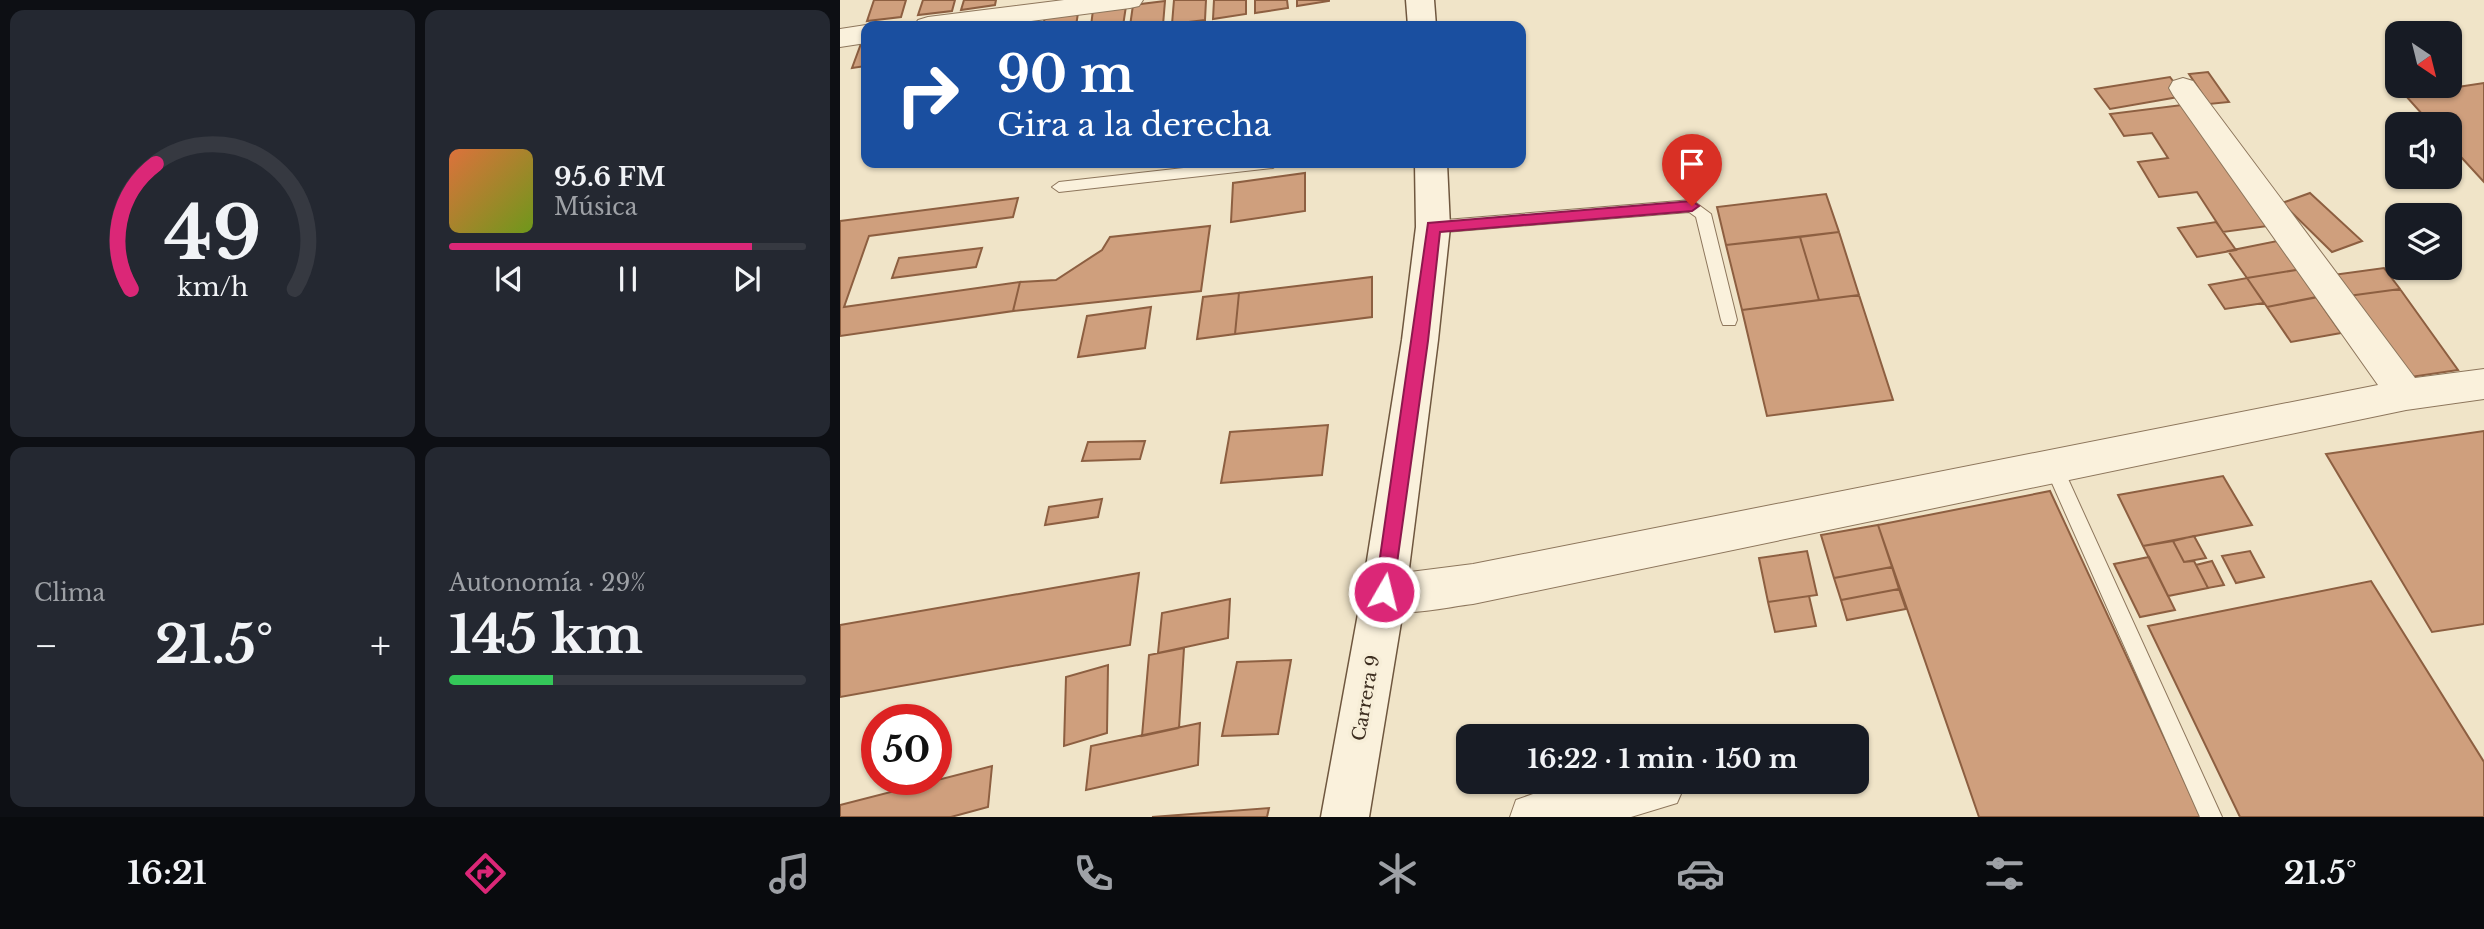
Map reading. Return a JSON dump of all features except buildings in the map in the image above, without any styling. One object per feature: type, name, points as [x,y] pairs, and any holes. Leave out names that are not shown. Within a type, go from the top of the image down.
[{"type":"main road","points":[[1420,0],[1422,21]]},
{"type":"main road","name":"Carrera 9","points":[[1345,817],[1384,592],[1420,341],[1433,227],[1431,168]]},
{"type":"street","points":[[967,21],[1129,0]]},
{"type":"street","points":[[840,38],[861,35]]},
{"type":"street","points":[[2183,88],[2406,395]]},
{"type":"street","points":[[1384,592],[1410,592],[1473,584],[2406,395],[2484,384]]},
{"type":"street","points":[[1533,817],[1631,794]]},
{"type":"lane","points":[[1059,187],[1228,168]]},
{"type":"lane","points":[[1433,227],[1692,206],[1703,214],[1729,320]]},
{"type":"lane","points":[[2053,465],[2211,817]]},
{"type":"route","points":[[1384,592],[1420,341],[1433,227],[1692,206]]}]
